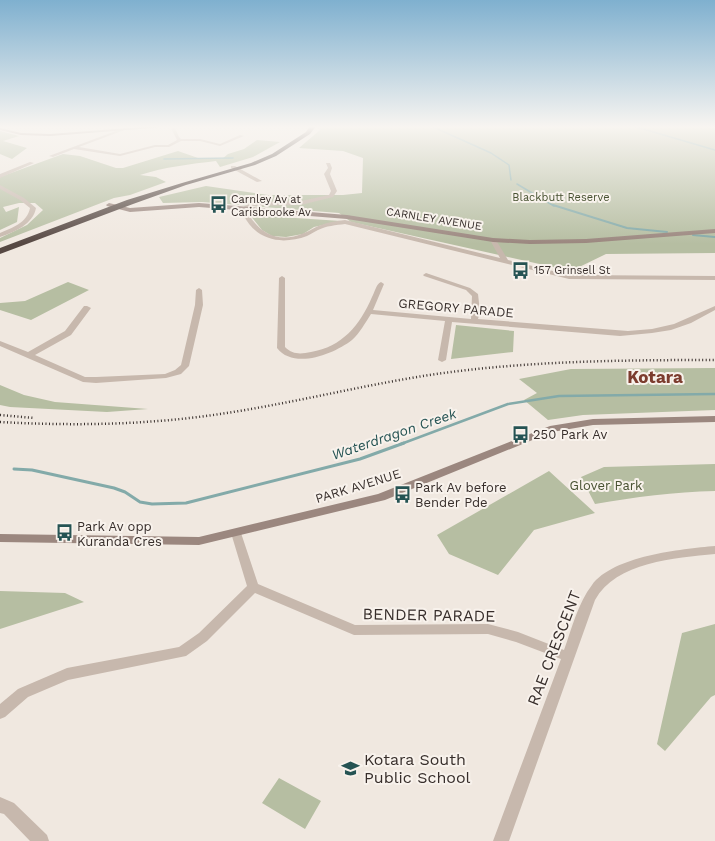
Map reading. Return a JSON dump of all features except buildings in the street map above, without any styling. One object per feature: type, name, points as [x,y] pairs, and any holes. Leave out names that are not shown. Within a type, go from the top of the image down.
[{"type":"highway","points":[[236,168],[242,165]]},
{"type":"highway","points":[[0,246],[115,206],[164,186],[244,165]]},
{"type":"highway","points":[[0,251],[103,212],[115,206]]},
{"type":"highway","points":[[103,212],[130,210]]},
{"type":"main road","name":"CARNLEY AVENUE","points":[[115,206],[130,210],[199,205],[365,219],[493,240],[566,242],[715,231]]},
{"type":"main road","name":"CARNLEY AVENUE","points":[[115,206],[149,208]]},
{"type":"main road","name":"PARK AVENUE","points":[[0,538],[190,542],[236,533],[381,497],[550,429],[593,422],[715,419]]},
{"type":"street","points":[[0,176],[26,165]]},
{"type":"street","points":[[243,209],[252,204],[301,203],[331,196],[334,191],[327,174],[330,168],[329,165]]},
{"type":"street","points":[[236,168],[259,181]]},
{"type":"street","points":[[0,187],[22,199],[33,208],[33,213],[28,220],[0,235]]},
{"type":"street","points":[[247,216],[250,223],[260,234],[271,237],[285,239],[304,235],[321,226],[345,222],[568,277],[715,278]]},
{"type":"street","points":[[493,240],[505,261]]},
{"type":"street","points":[[426,275],[468,289],[476,295],[476,312],[474,321]]},
{"type":"street","points":[[282,278],[281,348],[290,355],[310,356],[346,341],[354,333],[368,312],[381,284]]},
{"type":"street","points":[[0,343],[83,379],[96,380],[166,376],[183,369],[186,366],[199,305],[199,290]]},
{"type":"street","points":[[29,355],[68,333],[87,308]]},
{"type":"street","name":"GREGORY PARADE","points":[[368,312],[627,334],[673,327],[715,308]]},
{"type":"street","points":[[442,360],[449,319]]},
{"type":"street","points":[[0,712],[23,693],[39,684],[67,674],[182,652],[203,636],[253,587],[236,533]]},
{"type":"street","name":"RAE CRESCENT","points":[[501,841],[589,599],[599,583],[615,572],[629,565],[670,556],[715,550]]},
{"type":"street","name":"BENDER PARADE","points":[[253,587],[354,630],[488,629],[518,637],[569,657]]},
{"type":"street","points":[[0,804],[9,808],[41,841]]},
{"type":"green space","points":[[32,165],[108,165],[116,168],[132,165],[185,165],[140,175],[156,177],[166,182],[130,195],[114,198],[0,242],[0,238],[27,225],[43,210],[35,203],[19,203],[3,207],[6,212],[19,207],[17,222],[0,230],[0,177]]},
{"type":"green space","name":"Blackbutt Reserve","points":[[363,165],[715,165],[715,253],[606,254],[571,271],[351,222],[339,213],[202,202],[163,203],[159,197],[206,186],[268,195],[343,195],[362,193]]},
{"type":"green space","points":[[250,215],[341,221],[314,227],[303,234],[286,237],[272,236],[262,230]]},
{"type":"green space","points":[[68,282],[89,290],[31,320],[0,310],[0,303],[25,301]]},
{"type":"green space","points":[[456,325],[514,331],[513,352],[451,359]]},
{"type":"green space","points":[[715,368],[715,410],[583,415],[548,420],[524,400],[537,393],[519,379],[571,369]]},
{"type":"green space","points":[[0,385],[24,395],[55,402],[148,409],[107,412],[10,407],[0,405]]},
{"type":"green space","name":"Glover Park","points":[[715,464],[715,491],[655,495],[595,504],[581,477],[604,467]]},
{"type":"green space","points":[[549,471],[595,513],[534,530],[498,575],[449,554],[437,535]]},
{"type":"green space","points":[[0,591],[65,593],[84,602],[0,629]]},
{"type":"green space","points":[[715,624],[715,695],[711,697],[665,751],[657,744],[682,633]]},
{"type":"green space","points":[[279,778],[321,801],[305,829],[262,803]]},
{"type":"waterway","points":[[509,165],[511,180]]},
{"type":"waterway","points":[[517,184],[554,206]]},
{"type":"waterway","points":[[553,205],[627,228],[667,232]]},
{"type":"waterway","points":[[693,235],[715,237]]},
{"type":"waterway","name":"Waterdragon Creek","points":[[401,444],[508,404],[559,396],[715,394]]},
{"type":"waterway","name":"Waterdragon Creek","points":[[14,469],[32,470],[114,488],[125,492],[140,502],[152,504],[186,503],[360,459],[404,443]]},
{"type":"railway","points":[[0,422],[110,424],[193,418],[245,410],[398,380],[459,371],[568,362],[715,360]]},
{"type":"railway","points":[[0,415],[34,418]]},
{"type":"place","name":"Carnley Av at Carisbrooke Av","points":[[218,205]]},
{"type":"place","name":"157 Grinsell St","points":[[521,270]]},
{"type":"place","name":"250 Park Av","points":[[520,434]]},
{"type":"place","name":"Park Av before Bender Pde","points":[[402,494]]},
{"type":"place","name":"Park Av opp Kuranda Cres","points":[[64,533]]},
{"type":"place","name":"Kotara South Public School","points":[[351,768]]},
{"type":"district","name":"Kotara","points":[[655,377]]}]
